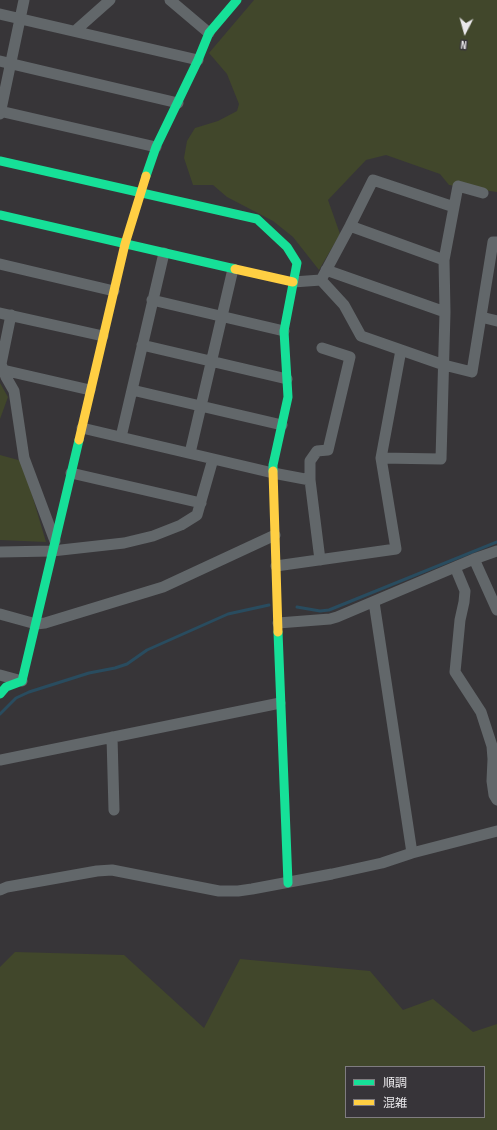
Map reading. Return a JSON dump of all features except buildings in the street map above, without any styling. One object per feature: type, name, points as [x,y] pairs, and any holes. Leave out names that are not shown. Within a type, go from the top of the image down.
[{"type":"street","points":[[24,0],[20,19],[5,62],[0,112],[156,147]]},
{"type":"street","points":[[75,31],[110,0]]},
{"type":"street","points":[[170,0],[209,33]]},
{"type":"street","points":[[22,681],[125,244],[140,193],[156,147],[198,60],[209,33],[237,0]]},
{"type":"street","points":[[0,14],[198,60]]},
{"type":"street","points":[[5,62],[178,103]]},
{"type":"street","points":[[0,160],[257,219],[286,247],[297,263],[284,331],[288,397],[273,465],[280,703],[288,883]]},
{"type":"street","points":[[324,275],[373,180],[454,207]]},
{"type":"street","points":[[381,458],[441,459],[445,312],[444,260],[458,186],[483,193]]},
{"type":"street","points":[[0,215],[293,282],[324,275],[445,312]]},
{"type":"street","points":[[350,226],[444,260]]},
{"type":"street","points":[[324,275],[344,305],[361,336],[444,365],[472,372],[493,242],[497,242]]},
{"type":"street","points":[[120,437],[164,253]]},
{"type":"street","points":[[0,264],[114,291]]},
{"type":"street","points":[[190,454],[233,269]]},
{"type":"street","points":[[152,300],[284,331]]},
{"type":"street","points":[[54,546],[24,458],[14,391],[1,364],[6,314],[103,336]]},
{"type":"street","points":[[481,317],[497,321]]},
{"type":"street","points":[[142,345],[287,379]]},
{"type":"street","points":[[320,560],[310,480],[310,461],[317,452],[328,450],[350,357],[322,348]]},
{"type":"street","points":[[276,566],[396,549],[381,458],[401,350]]},
{"type":"street","points":[[3,370],[90,390]]},
{"type":"street","points":[[132,390],[282,425]]},
{"type":"street","points":[[82,428],[273,473],[310,480]]},
{"type":"street","points":[[0,552],[54,546],[124,543],[153,536],[181,525],[197,515],[213,459]]},
{"type":"street","points":[[71,473],[201,503]]},
{"type":"street","points":[[0,614],[36,624],[44,623],[163,587],[275,535]]},
{"type":"street","points":[[278,623],[330,619],[374,602],[474,559],[497,551]]},
{"type":"street","points":[[474,559],[497,610]]},
{"type":"street","points":[[455,568],[465,592],[460,620],[455,672],[481,712],[492,746],[492,781],[494,795],[497,800]]},
{"type":"street","points":[[374,602],[412,853]]},
{"type":"street","points":[[0,674],[22,681]]},
{"type":"street","points":[[0,694],[6,687],[22,681]]},
{"type":"street","points":[[0,760],[280,703]]},
{"type":"street","points":[[112,737],[114,810]]},
{"type":"street","points":[[0,890],[7,887],[90,872],[112,870],[219,890],[245,890],[288,883],[382,863],[412,853],[497,830]]},
{"type":"green space","points":[[254,0],[497,0],[497,192],[449,185],[440,174],[386,155],[366,160],[328,200],[340,234],[319,270],[293,237],[273,221],[227,197],[213,185],[193,185],[184,158],[187,141],[195,128],[218,121],[237,111],[239,104],[227,74],[209,53]]},
{"type":"green space","points":[[0,383],[8,397],[0,419]]},
{"type":"green space","points":[[0,455],[22,461],[46,542],[0,540]]},
{"type":"green space","points":[[15,952],[124,955],[204,1028],[240,959],[370,971],[403,1010],[433,999],[473,1032],[497,1024],[497,1130],[0,1130],[0,967]]},
{"type":"waterway","points":[[297,607],[320,611],[329,610],[497,542]]},
{"type":"waterway","points":[[0,714],[16,698],[29,692],[89,673],[127,664],[147,650],[228,614],[269,605]]},
{"type":"traffic: fast","points":[[146,176],[156,147],[198,60],[209,33],[237,0]]},
{"type":"traffic: fast","points":[[0,161],[257,219],[287,247],[297,263],[284,331],[288,397],[273,471]]},
{"type":"traffic: fast","points":[[0,215],[235,269]]},
{"type":"traffic: fast","points":[[0,694],[6,687],[22,681],[79,440]]},
{"type":"traffic: fast","points":[[278,632],[288,883]]},
{"type":"traffic: slow","points":[[79,440],[125,244],[146,176]]},
{"type":"traffic: slow","points":[[235,269],[293,282]]},
{"type":"traffic: slow","points":[[273,471],[278,632]]}]
